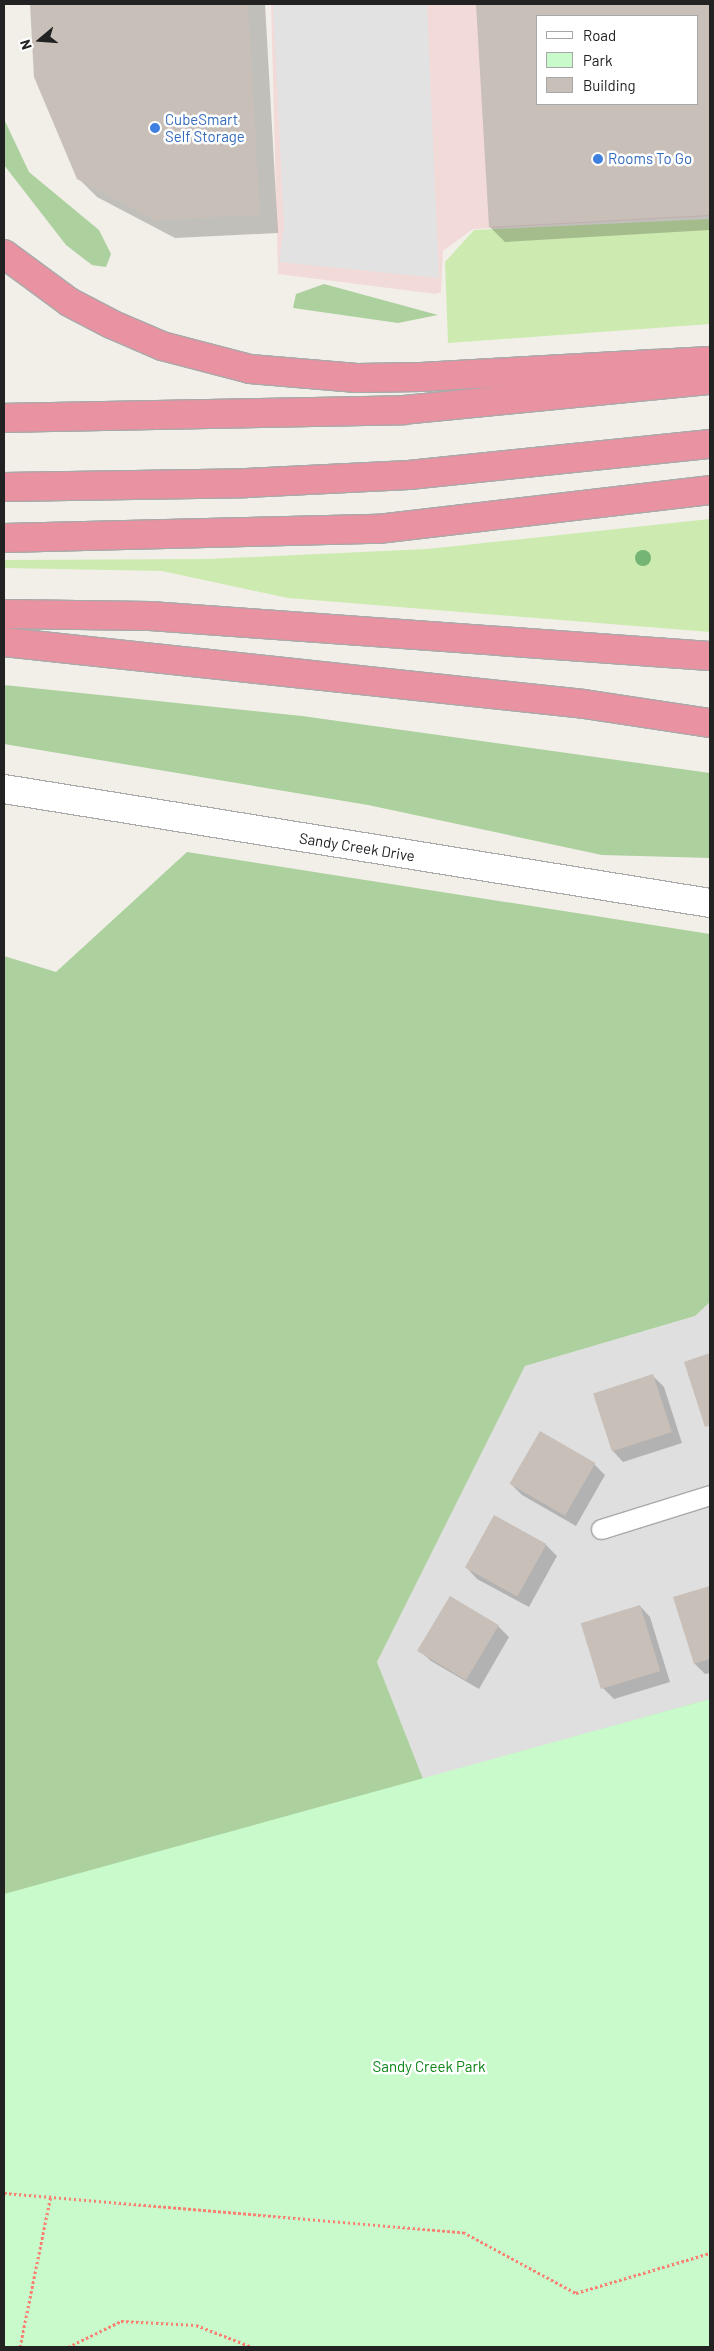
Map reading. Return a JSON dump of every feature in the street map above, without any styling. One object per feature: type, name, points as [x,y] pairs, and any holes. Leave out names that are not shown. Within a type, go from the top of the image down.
[{"type":"highway","points":[[4,254],[70,302],[111,324],[162,346],[250,369],[357,378],[421,377],[710,362]]},
{"type":"highway","points":[[4,418],[403,410],[710,380]]},
{"type":"highway","points":[[4,488],[246,483],[410,475],[710,444]]},
{"type":"highway","points":[[4,538],[378,529],[710,490]]},
{"type":"highway","points":[[4,614],[150,616],[710,656]]},
{"type":"highway","points":[[4,642],[574,703],[710,723]]},
{"type":"street","name":"Sandy Creek Drive","points":[[4,789],[710,903]]},
{"type":"lane","points":[[601,1529],[710,1495]]},
{"type":"path","points":[[4,2193],[51,2195],[463,2232],[576,2293],[710,2253]]},
{"type":"path","points":[[20,2347],[51,2195]]},
{"type":"path","points":[[68,2347],[121,2321],[196,2325],[252,2347]]},
{"type":"shaded area","points":[[271,4],[710,4],[710,216],[473,229],[443,251],[441,292],[436,294],[278,274]]},
{"type":"shaded area","points":[[273,4],[427,4],[439,278],[279,262],[284,226]]},
{"type":"shaded area","points":[[710,1302],[710,1699],[422,1779],[377,1662],[525,1366],[695,1316]]},
{"type":"green space","points":[[4,119],[29,172],[99,230],[111,254],[106,267],[92,265],[66,245],[4,165]]},
{"type":"green space","points":[[710,219],[710,324],[448,343],[445,262],[474,230]]},
{"type":"green space","points":[[324,284],[438,315],[398,323],[293,308],[296,294]]},
{"type":"green space","points":[[710,519],[710,632],[288,598],[162,571],[4,568],[4,560],[208,559],[427,549]]},
{"type":"green space","points":[[4,685],[302,716],[710,773],[710,858],[602,855],[368,805],[4,744]]},
{"type":"green space","points":[[187,852],[710,934],[710,1302],[695,1316],[525,1366],[377,1662],[423,1779],[710,1699],[710,2347],[4,2347],[4,956],[56,972]]},
{"type":"green space","name":"Sandy Creek Park","points":[[710,1699],[710,2347],[4,2347],[4,1894]]},
{"type":"building","name":"CubeSmart Self Storage","points":[[30,4],[248,4],[260,215],[155,220],[77,179],[34,77]]},
{"type":"building","name":"Rooms To Go","points":[[476,4],[710,4],[710,215],[489,227]]},
{"type":"building","points":[[710,1353],[710,1425],[705,1427],[684,1362]]},
{"type":"building","points":[[653,1374],[672,1432],[612,1451],[593,1393]]},
{"type":"building","points":[[540,1431],[595,1463],[565,1516],[510,1484]]},
{"type":"building","points":[[494,1515],[546,1544],[517,1597],[465,1567]]},
{"type":"building","points":[[710,1586],[710,1659],[694,1664],[673,1597]]},
{"type":"building","points":[[450,1596],[499,1625],[466,1680],[417,1651]]},
{"type":"building","points":[[640,1605],[660,1671],[601,1689],[581,1623]]},
{"type":"place","name":"CubeSmart Self Storage","points":[[155,128]]},
{"type":"place","name":"Rooms To Go","points":[[598,159]]}]
